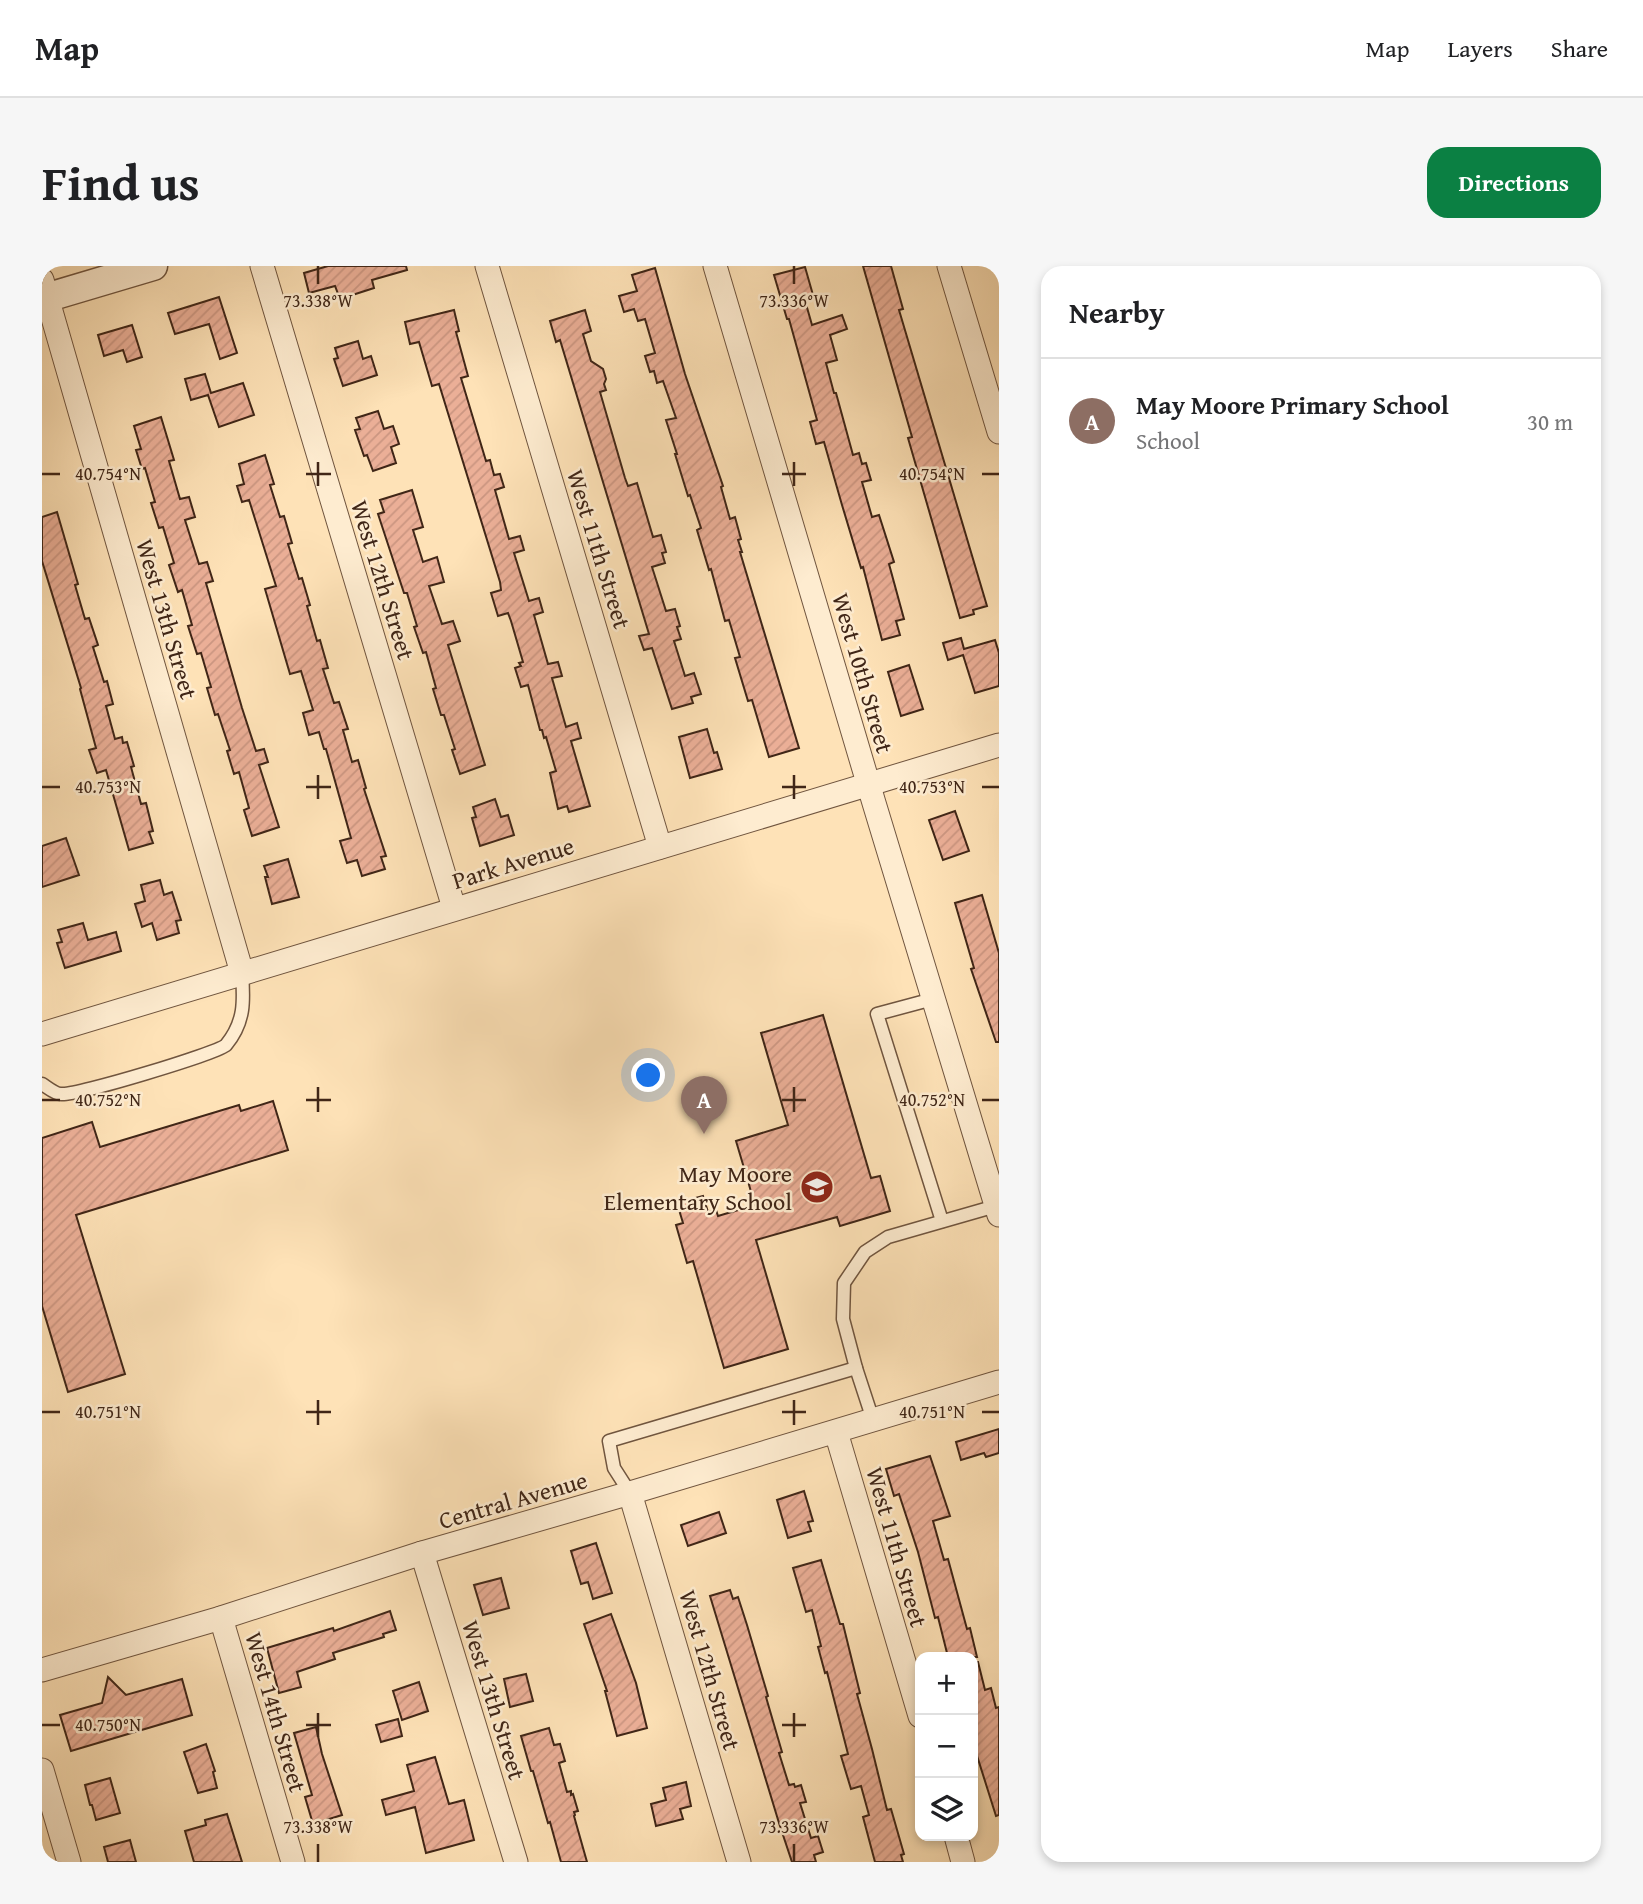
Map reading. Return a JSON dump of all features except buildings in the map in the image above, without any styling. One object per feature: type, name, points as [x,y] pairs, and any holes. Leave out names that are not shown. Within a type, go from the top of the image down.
[{"type":"street","points":[[44,292],[153,266]]},
{"type":"street","name":"West 12th Street","points":[[262,266],[454,908]]},
{"type":"street","name":"West 11th Street","points":[[487,266],[660,847]]},
{"type":"street","name":"West 10th Street","points":[[715,266],[868,784],[998,1210]]},
{"type":"street","points":[[949,266],[999,432]]},
{"type":"street","name":"West 13th Street","points":[[44,292],[242,974]]},
{"type":"street","name":"Park Avenue","points":[[43,1031],[242,974],[999,745]]},
{"type":"street","name":"Central Avenue","points":[[42,1670],[221,1618],[422,1553],[999,1382]]},
{"type":"street","name":"West 11th Street","points":[[836,1432],[920,1715]]},
{"type":"street","name":"West 12th Street","points":[[630,1493],[739,1862]]},
{"type":"street","name":"West 13th Street","points":[[422,1553],[516,1862]]},
{"type":"street","name":"West 14th Street","points":[[221,1618],[293,1862]]},
{"type":"street","points":[[42,1770],[69,1862]]},
{"type":"street","points":[[957,1841],[963,1862]]},
{"type":"lane","points":[[42,1084],[60,1094],[101,1088],[223,1048],[238,1027],[244,1002],[242,974]]},
{"type":"lane","points":[[933,999],[877,1014],[942,1221]]},
{"type":"lane","points":[[873,1420],[844,1319],[844,1283],[865,1252],[888,1237],[942,1221],[998,1210]]},
{"type":"lane","points":[[630,1493],[614,1468],[609,1441],[856,1368]]},
{"type":"place","name":"May Moore Primary School","points":[[704,1134]]},
{"type":"place","name":"May Moore Elementary School","points":[[817,1187]]}]
